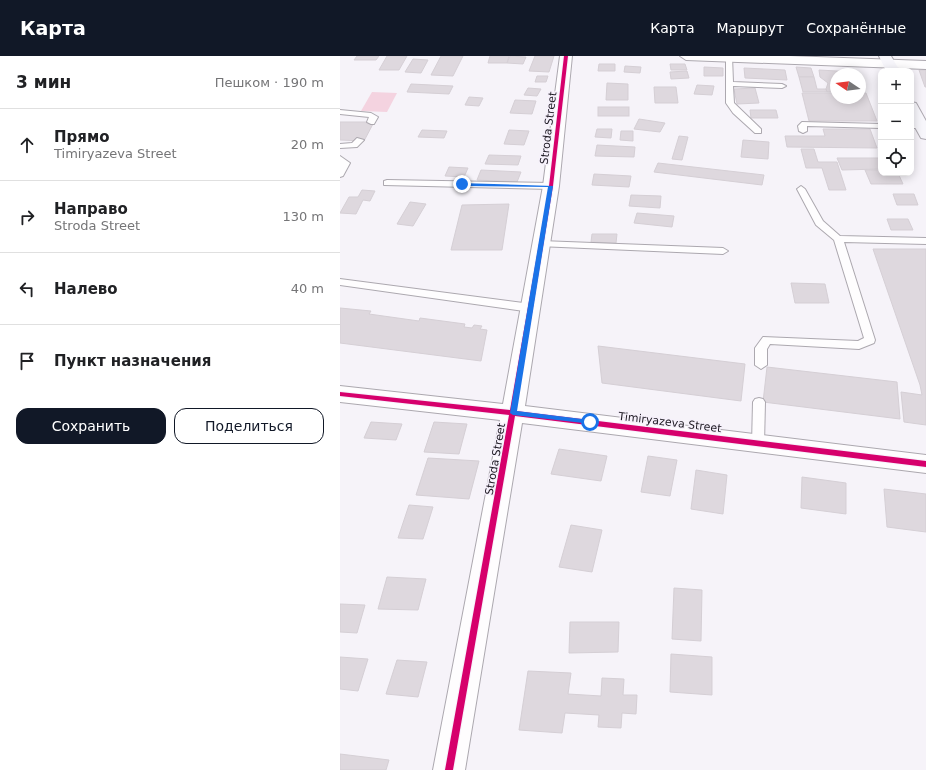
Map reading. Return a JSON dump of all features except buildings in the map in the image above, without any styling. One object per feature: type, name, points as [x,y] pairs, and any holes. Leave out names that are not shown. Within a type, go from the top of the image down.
[{"type":"main road","points":[[914,114],[920,129]]},
{"type":"street","name":"Stroda Street","points":[[449,770],[513,413],[551,186],[566,56]]},
{"type":"street","points":[[686,56],[926,65]]},
{"type":"street","name":"Timiryazeva Street","points":[[340,394],[513,413],[926,464]]},
{"type":"lane","points":[[729,57],[730,103],[736,111],[758,131]]},
{"type":"lane","points":[[729,84],[782,86]]},
{"type":"lane","points":[[340,112],[371,115],[374,117],[371,122]]},
{"type":"lane","points":[[803,131],[802,126],[806,124],[878,126]]},
{"type":"lane","points":[[340,146],[354,145],[360,140]]},
{"type":"lane","points":[[340,159],[346,163],[340,174]]},
{"type":"lane","points":[[387,183],[551,186]]},
{"type":"lane","points":[[761,365],[761,348],[767,340],[860,345],[870,340],[838,239],[819,223],[801,189]]},
{"type":"lane","points":[[838,239],[926,241]]},
{"type":"lane","points":[[541,244],[722,252]]},
{"type":"lane","points":[[340,282],[531,308]]},
{"type":"lane","points":[[758,444],[759,402]]},
{"type":"shaded area","points":[[372,92],[397,93],[387,112],[361,111]]},
{"type":"cycle path","points":[[449,770],[531,308],[551,186],[566,56]]},
{"type":"cycle path","points":[[340,394],[513,413],[926,464]]},
{"type":"route","points":[[462,184],[551,186],[513,413],[590,422]]}]
